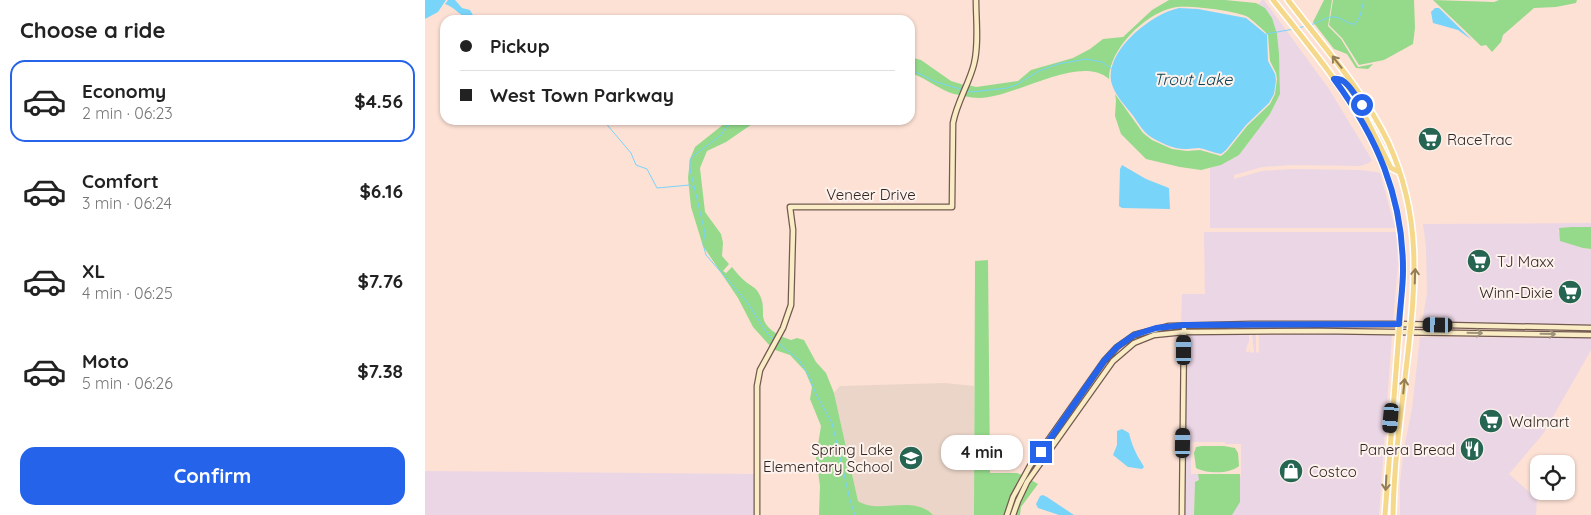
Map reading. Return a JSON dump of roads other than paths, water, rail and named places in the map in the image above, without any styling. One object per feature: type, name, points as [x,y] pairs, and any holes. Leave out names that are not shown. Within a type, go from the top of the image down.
[{"type":"main road","name":"Veneer Drive","points":[[757,515],[757,386],[760,370],[783,328],[791,305],[793,230],[790,206],[952,207],[952,128],[955,112],[975,56],[976,0]]},
{"type":"main road","points":[[1273,0],[1356,110],[1382,160],[1392,190],[1398,217],[1403,271],[1385,515]]},
{"type":"main road","points":[[1288,0],[1369,107],[1388,143],[1399,172],[1410,213],[1415,279],[1397,451],[1393,515]]},
{"type":"main road","points":[[1334,79],[1342,79],[1362,105],[1369,107]]},
{"type":"main road","points":[[1356,110],[1364,114],[1391,168],[1399,172]]},
{"type":"main road","points":[[1007,515],[1013,497],[1030,466],[1104,361],[1117,347],[1134,335],[1156,328],[1184,325],[1411,324],[1591,328]]},
{"type":"main road","points":[[1182,515],[1184,325]]},
{"type":"main road","points":[[1013,515],[1027,482],[1113,361],[1127,348],[1144,338],[1184,332],[1410,332],[1591,335]]},
{"type":"main road","points":[[1391,418],[1399,435]]},
{"type":"main road","points":[[1390,432],[1397,451]]},
{"type":"water","points":[[425,0],[446,0],[438,12],[425,19]]},
{"type":"water","points":[[448,0],[455,0],[462,8],[470,10],[473,15],[462,15],[445,4]]},
{"type":"water","name":"Trout Lake","points":[[1179,8],[1198,9],[1246,18],[1267,35],[1268,61],[1276,80],[1274,94],[1269,103],[1246,125],[1221,154],[1199,148],[1173,147],[1151,137],[1143,130],[1121,100],[1111,81],[1111,69],[1116,57],[1133,35],[1156,18]]},
{"type":"water","points":[[1435,8],[1439,8],[1472,40],[1458,30],[1433,23],[1431,12]]},
{"type":"water","points":[[1122,165],[1146,179],[1169,188],[1170,209],[1122,208],[1119,206],[1120,169]]},
{"type":"water","points":[[1122,429],[1129,433],[1135,451],[1144,467],[1142,469],[1128,467],[1113,455],[1117,445],[1117,431]]},
{"type":"water","points":[[1043,495],[1074,515],[1059,515],[1038,508],[1036,504],[1040,496]]},
{"type":"waterway","points":[[1310,25],[1332,17],[1355,24],[1360,16],[1364,0]]},
{"type":"waterway","points":[[1298,28],[1306,26]]},
{"type":"waterway","points":[[1266,34],[1294,29]]},
{"type":"waterway","points":[[915,72],[936,82],[971,92],[1007,88],[1016,85],[1039,71],[1058,64],[1086,59],[1102,62],[1112,69]]},
{"type":"waterway","points":[[607,125],[631,153],[636,165],[647,169],[657,188],[690,185],[694,188]]},
{"type":"waterway","points":[[729,125],[721,135],[690,160],[690,169],[705,233],[703,244],[706,255],[747,302],[773,339]]},
{"type":"waterway","points":[[778,343],[799,360],[832,423],[855,515]]},
{"type":"place","name":"RaceTrac","points":[[1430,139]]},
{"type":"place","name":"TJ Maxx","points":[[1479,261]]},
{"type":"place","name":"Winn-Dixie","points":[[1570,292]]},
{"type":"place","name":"Walmart","points":[[1491,421]]},
{"type":"place","name":"Panera Bread","points":[[1472,449]]},
{"type":"place","name":"Spring Lake Elementary School","points":[[911,458]]},
{"type":"place","name":"Costco","points":[[1291,471]]}]
